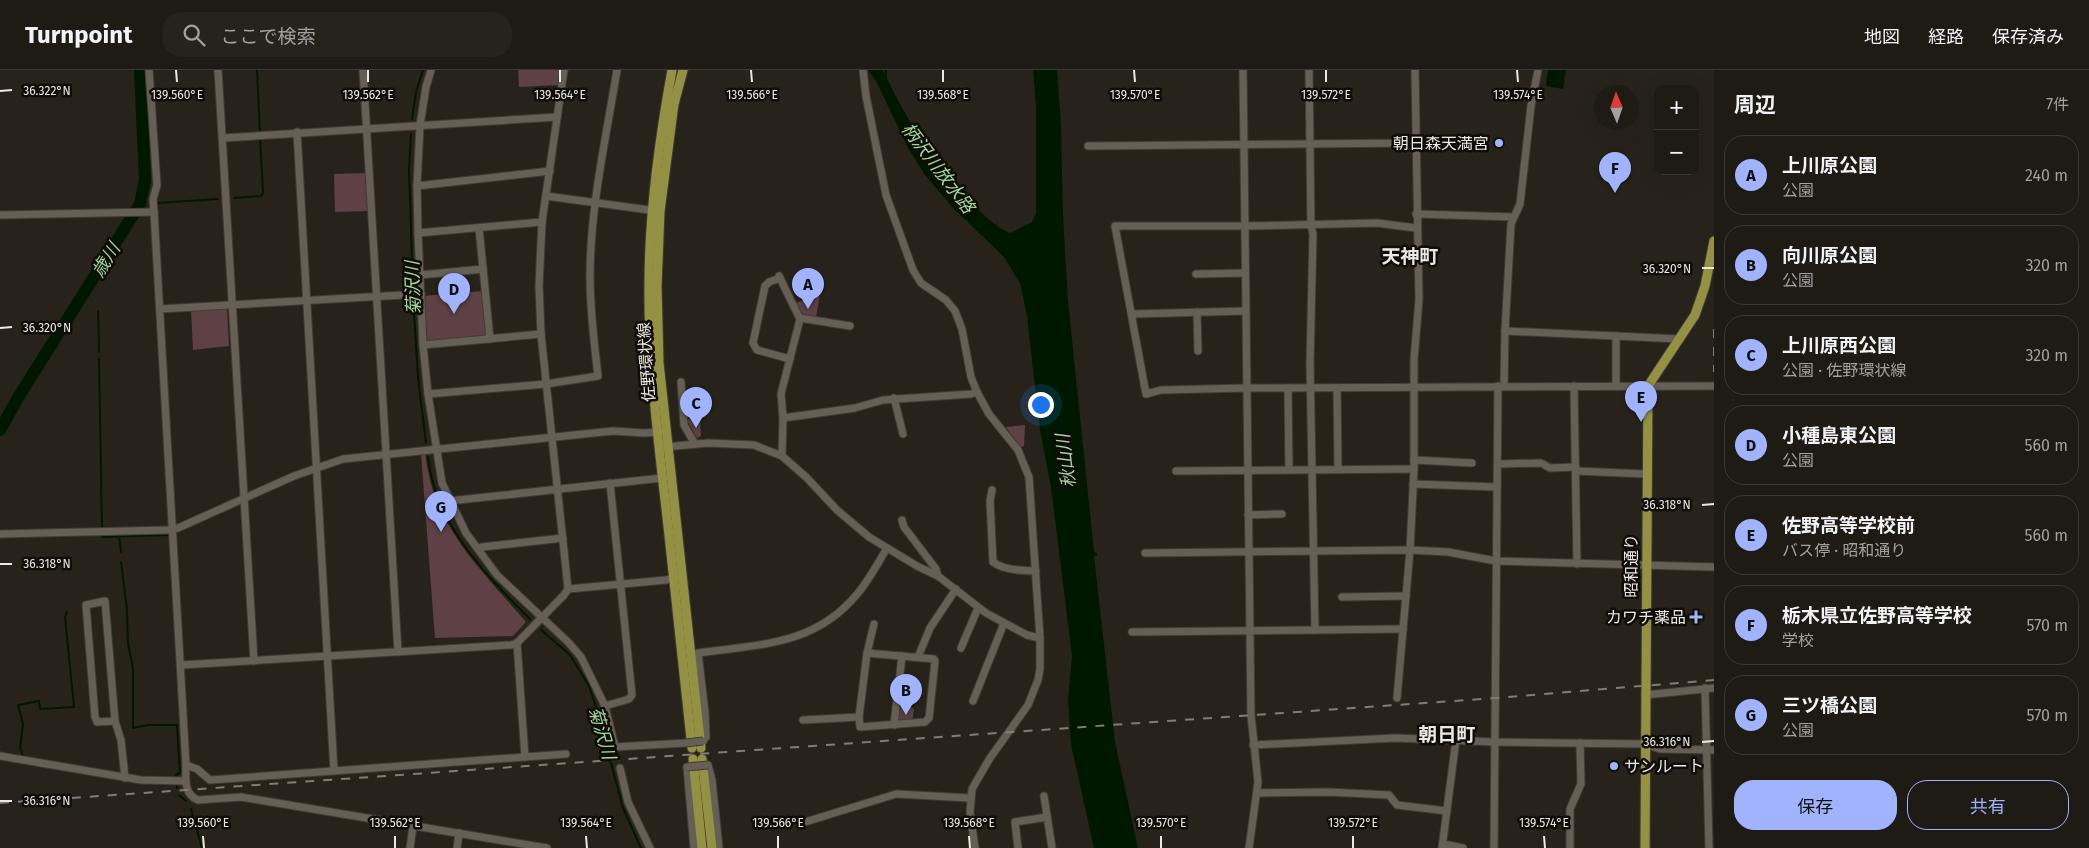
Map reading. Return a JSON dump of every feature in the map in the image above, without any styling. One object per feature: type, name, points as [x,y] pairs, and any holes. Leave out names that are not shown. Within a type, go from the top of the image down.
[{"type":"main road","name":"佐野環状線","points":[[672,70],[659,149],[657,211],[659,363],[662,432],[695,745]]},
{"type":"main road","name":"佐野環状線","points":[[657,211],[670,132],[683,70]]},
{"type":"main road","points":[[1648,386],[1680,339],[1700,302],[1710,269],[1714,242]]},
{"type":"main road","name":"昭和通り","points":[[1646,848],[1645,695],[1648,386]]},
{"type":"main road","name":"佐野環状線","points":[[664,447],[662,478],[678,576]]},
{"type":"main road","points":[[701,761],[702,848]]},
{"type":"main road","points":[[701,761],[712,848]]},
{"type":"street","points":[[149,70],[157,185],[153,199],[181,665],[186,766],[185,785],[192,796],[198,800],[241,797],[547,848]]},
{"type":"street","points":[[218,70],[254,661]]},
{"type":"street","points":[[363,70],[398,652]]},
{"type":"street","points":[[431,70],[426,87],[420,125],[417,186],[419,294],[428,394],[442,483],[466,533],[497,575],[581,657],[605,706],[615,747],[695,745],[706,737],[698,653],[792,639],[813,631],[830,620],[859,593],[887,548]]},
{"type":"street","points":[[564,70],[542,222],[539,286],[541,334],[568,589]]},
{"type":"street","points":[[428,394],[546,384],[598,376],[590,278],[596,203],[617,70]]},
{"type":"street","points":[[1243,70],[1246,470],[1251,715],[1258,793],[1248,848]]},
{"type":"street","points":[[1309,70],[1311,224],[1313,234],[1311,389],[1315,630]]},
{"type":"street","points":[[1397,698],[1410,550],[1414,468],[1414,360],[1419,300],[1416,228],[1415,70]]},
{"type":"street","points":[[1494,848],[1497,487],[1501,386],[1510,231],[1520,204],[1531,106],[1538,70]]},
{"type":"street","points":[[863,71],[866,96],[886,195],[912,270],[921,283],[946,300],[955,311],[962,328],[971,377],[976,392],[989,414],[1018,450],[1028,470],[1040,638],[1038,680],[1028,705],[978,777],[970,798],[975,848]]},
{"type":"street","points":[[223,138],[557,117]]},
{"type":"street","points":[[297,132],[334,771]]},
{"type":"street","points":[[1088,146],[1415,143]]},
{"type":"street","points":[[417,186],[550,171]]},
{"type":"street","points":[[546,196],[657,211]]},
{"type":"street","points":[[0,215],[154,212]]},
{"type":"street","points":[[1416,214],[1514,217]]},
{"type":"street","points":[[418,234],[542,222]]},
{"type":"street","points":[[1416,228],[1377,223],[1115,226],[1146,394],[1160,390],[1246,388],[1714,386]]},
{"type":"street","points":[[479,228],[490,340]]},
{"type":"street","points":[[420,275],[483,269]]},
{"type":"street","points":[[1196,274],[1245,273]]},
{"type":"street","points":[[782,456],[783,418],[781,394],[790,359],[800,318],[779,277],[765,286],[752,343],[757,350],[790,359]]},
{"type":"street","points":[[160,309],[419,294]]},
{"type":"street","points":[[1132,314],[1245,311]]},
{"type":"street","points":[[1198,312],[1198,351]]},
{"type":"street","points":[[800,318],[850,326]]},
{"type":"street","points":[[1505,331],[1680,339]]},
{"type":"street","points":[[423,345],[541,334]]},
{"type":"street","points":[[1616,336],[1616,386]]},
{"type":"street","points":[[682,382],[684,425],[695,444]]},
{"type":"street","points":[[1574,386],[1577,564]]},
{"type":"street","points":[[1337,388],[1338,468]]},
{"type":"street","points":[[1288,389],[1289,469]]},
{"type":"street","points":[[783,418],[855,408],[894,398],[971,394],[976,392]]},
{"type":"street","points":[[894,398],[903,434]]},
{"type":"street","points":[[0,534],[173,529],[316,467],[343,459],[613,431],[662,432]]},
{"type":"street","points":[[664,447],[695,444],[754,445],[782,456],[806,477],[851,523],[887,548],[938,576],[978,608],[1028,635],[1040,638]]},
{"type":"street","points":[[1414,460],[1472,463]]},
{"type":"street","points":[[1498,464],[1540,463],[1550,468],[1646,474]]},
{"type":"street","points":[[1176,471],[1414,468]]},
{"type":"street","points":[[449,500],[662,478]]},
{"type":"street","points":[[605,706],[629,699],[632,695],[610,483]]},
{"type":"street","points":[[1413,484],[1497,487]]},
{"type":"street","points":[[992,490],[990,501],[994,562],[998,566],[1036,571]]},
{"type":"street","points":[[1248,515],[1282,514]]},
{"type":"street","points":[[902,520],[904,527],[936,569],[938,576]]},
{"type":"street","points":[[478,549],[563,538]]},
{"type":"street","points":[[1145,553],[1410,550],[1448,552],[1496,561],[1714,567]]},
{"type":"street","points":[[181,665],[511,645],[517,643],[568,589],[666,580],[678,576]]},
{"type":"street","points":[[918,657],[930,628],[956,589]]},
{"type":"street","points":[[1342,597],[1406,596]]},
{"type":"street","points":[[115,720],[97,722],[95,717],[86,605],[88,603],[105,602],[115,720],[120,740],[125,778]]},
{"type":"street","points":[[961,648],[978,608]]},
{"type":"street","points":[[973,701],[1004,623]]},
{"type":"street","points":[[867,653],[934,659],[928,718],[925,722],[860,727],[859,717],[867,653],[874,624]]},
{"type":"street","points":[[1132,632],[1403,629]]},
{"type":"street","points":[[517,643],[525,757]]},
{"type":"street","points":[[894,725],[902,656]]},
{"type":"street","points":[[1705,688],[1709,848]]},
{"type":"street","points":[[1645,695],[1714,688]]},
{"type":"street","points":[[803,720],[859,717]]},
{"type":"street","points":[[1254,745],[1396,738],[1495,742],[1645,744],[1660,749],[1714,750]]},
{"type":"street","points":[[1456,740],[1443,846],[1464,848]]},
{"type":"street","points":[[1570,848],[1570,809],[1581,784],[1580,743]]},
{"type":"street","points":[[186,766],[197,769],[210,780],[566,754]]},
{"type":"street","points":[[0,756],[125,778],[154,781],[185,781]]},
{"type":"street","points":[[694,848],[687,767],[701,761],[712,780],[719,848]]},
{"type":"street","points":[[620,768],[628,802],[650,848]]},
{"type":"street","points":[[1258,793],[1328,792],[1389,795],[1397,805],[1447,811]]},
{"type":"street","points":[[802,823],[896,794],[970,798]]},
{"type":"street","points":[[1044,796],[1052,848]]},
{"type":"street","points":[[1018,848],[1016,822],[1047,816]]},
{"type":"street","points":[[410,848],[413,826]]},
{"type":"street","points":[[457,848],[460,833]]},
{"type":"shaded area","points":[[518,70],[560,70],[558,85],[519,87]]},
{"type":"shaded area","points":[[365,173],[368,211],[335,212],[334,174]]},
{"type":"shaded area","points":[[482,291],[487,332],[483,337],[431,342],[426,340],[423,296]]},
{"type":"shaded area","points":[[820,293],[816,318],[802,315],[796,303]]},
{"type":"shaded area","points":[[191,309],[227,309],[229,346],[193,350]]},
{"type":"shaded area","points":[[686,419],[700,419],[701,436],[697,438]]},
{"type":"shaded area","points":[[1025,425],[1024,446],[1020,447],[1006,427]]},
{"type":"shaded area","points":[[425,453],[433,491],[440,510],[450,527],[473,561],[526,622],[513,636],[435,638],[421,454]]},
{"type":"shaded area","points":[[901,704],[908,705],[914,709],[912,722],[898,721]]},
{"type":"water","points":[[868,70],[883,70],[921,140],[945,172],[984,215],[1010,233],[1032,222],[1036,213],[1036,106],[1033,70],[1057,70],[1068,301],[1094,552],[1097,553],[1097,556],[1094,556],[1115,742],[1138,848],[1094,848],[1071,744],[1068,700],[1072,656],[1051,487],[1040,430],[1027,316],[1020,283],[1004,257],[954,209],[925,175],[908,148],[876,81]]},
{"type":"water","points":[[1548,70],[1566,70],[1563,89],[1546,86]]},
{"type":"waterway","name":"歳川","points":[[0,430],[19,396],[140,204],[145,180],[140,70]]},
{"type":"waterway","points":[[257,70],[260,133]]},
{"type":"waterway","name":"菊沢川","points":[[412,119],[416,92],[423,70]]},
{"type":"waterway","points":[[886,70],[886,78]]},
{"type":"waterway","name":"菊沢川","points":[[411,134],[409,169],[413,291]]},
{"type":"waterway","points":[[234,198],[261,196],[263,193],[260,137]]},
{"type":"waterway","points":[[156,203],[218,199]]},
{"type":"waterway","name":"菊沢川","points":[[413,296],[418,377],[426,443]]},
{"type":"waterway","points":[[98,311],[99,352]]},
{"type":"waterway","points":[[99,359],[102,528]]},
{"type":"waterway","name":"菊沢川","points":[[428,457],[433,481],[451,526],[480,566],[530,619]]},
{"type":"waterway","points":[[102,537],[168,535]]},
{"type":"waterway","points":[[119,536],[121,552]]},
{"type":"waterway","points":[[121,562],[127,610],[128,643],[133,668],[133,728],[148,725],[177,725],[180,773],[176,775]]},
{"type":"waterway","points":[[23,756],[20,747],[23,724],[18,705],[39,701],[40,709],[74,707],[65,617],[67,612]]},
{"type":"waterway","name":"菊沢川","points":[[541,630],[570,655],[589,686],[623,808],[641,848]]},
{"type":"waterway","points":[[179,795],[186,801]]},
{"type":"waterway","points":[[191,809],[202,848]]},
{"type":"railway","points":[[1714,329],[1714,372]]},
{"type":"railway","points":[[0,803],[1496,698],[1714,680]]},
{"type":"place","name":"朝日森天満宮","points":[[1499,143]]},
{"type":"place","name":"栃木県立佐野高等学校","points":[[1615,193]]},
{"type":"place","name":"上川原公園","points":[[808,309]]},
{"type":"place","name":"小種島東公園","points":[[454,314]]},
{"type":"place","name":"佐野高等学校前","points":[[1641,422]]},
{"type":"place","name":"上川原西公園","points":[[696,428]]},
{"type":"place","name":"三ツ橋公園","points":[[441,532]]},
{"type":"place","name":"カワチ薬品","points":[[1696,617]]},
{"type":"place","name":"向川原公園","points":[[906,715]]},
{"type":"place","name":"サンルート","points":[[1614,766]]},
{"type":"district","name":"天神町","points":[[1410,256]]},
{"type":"district","name":"朝日町","points":[[1447,734]]},
{"type":"water label","name":"柄沢川放水路","points":[[938,168]]},
{"type":"water label","name":"秋山川","points":[[1066,461]]}]
